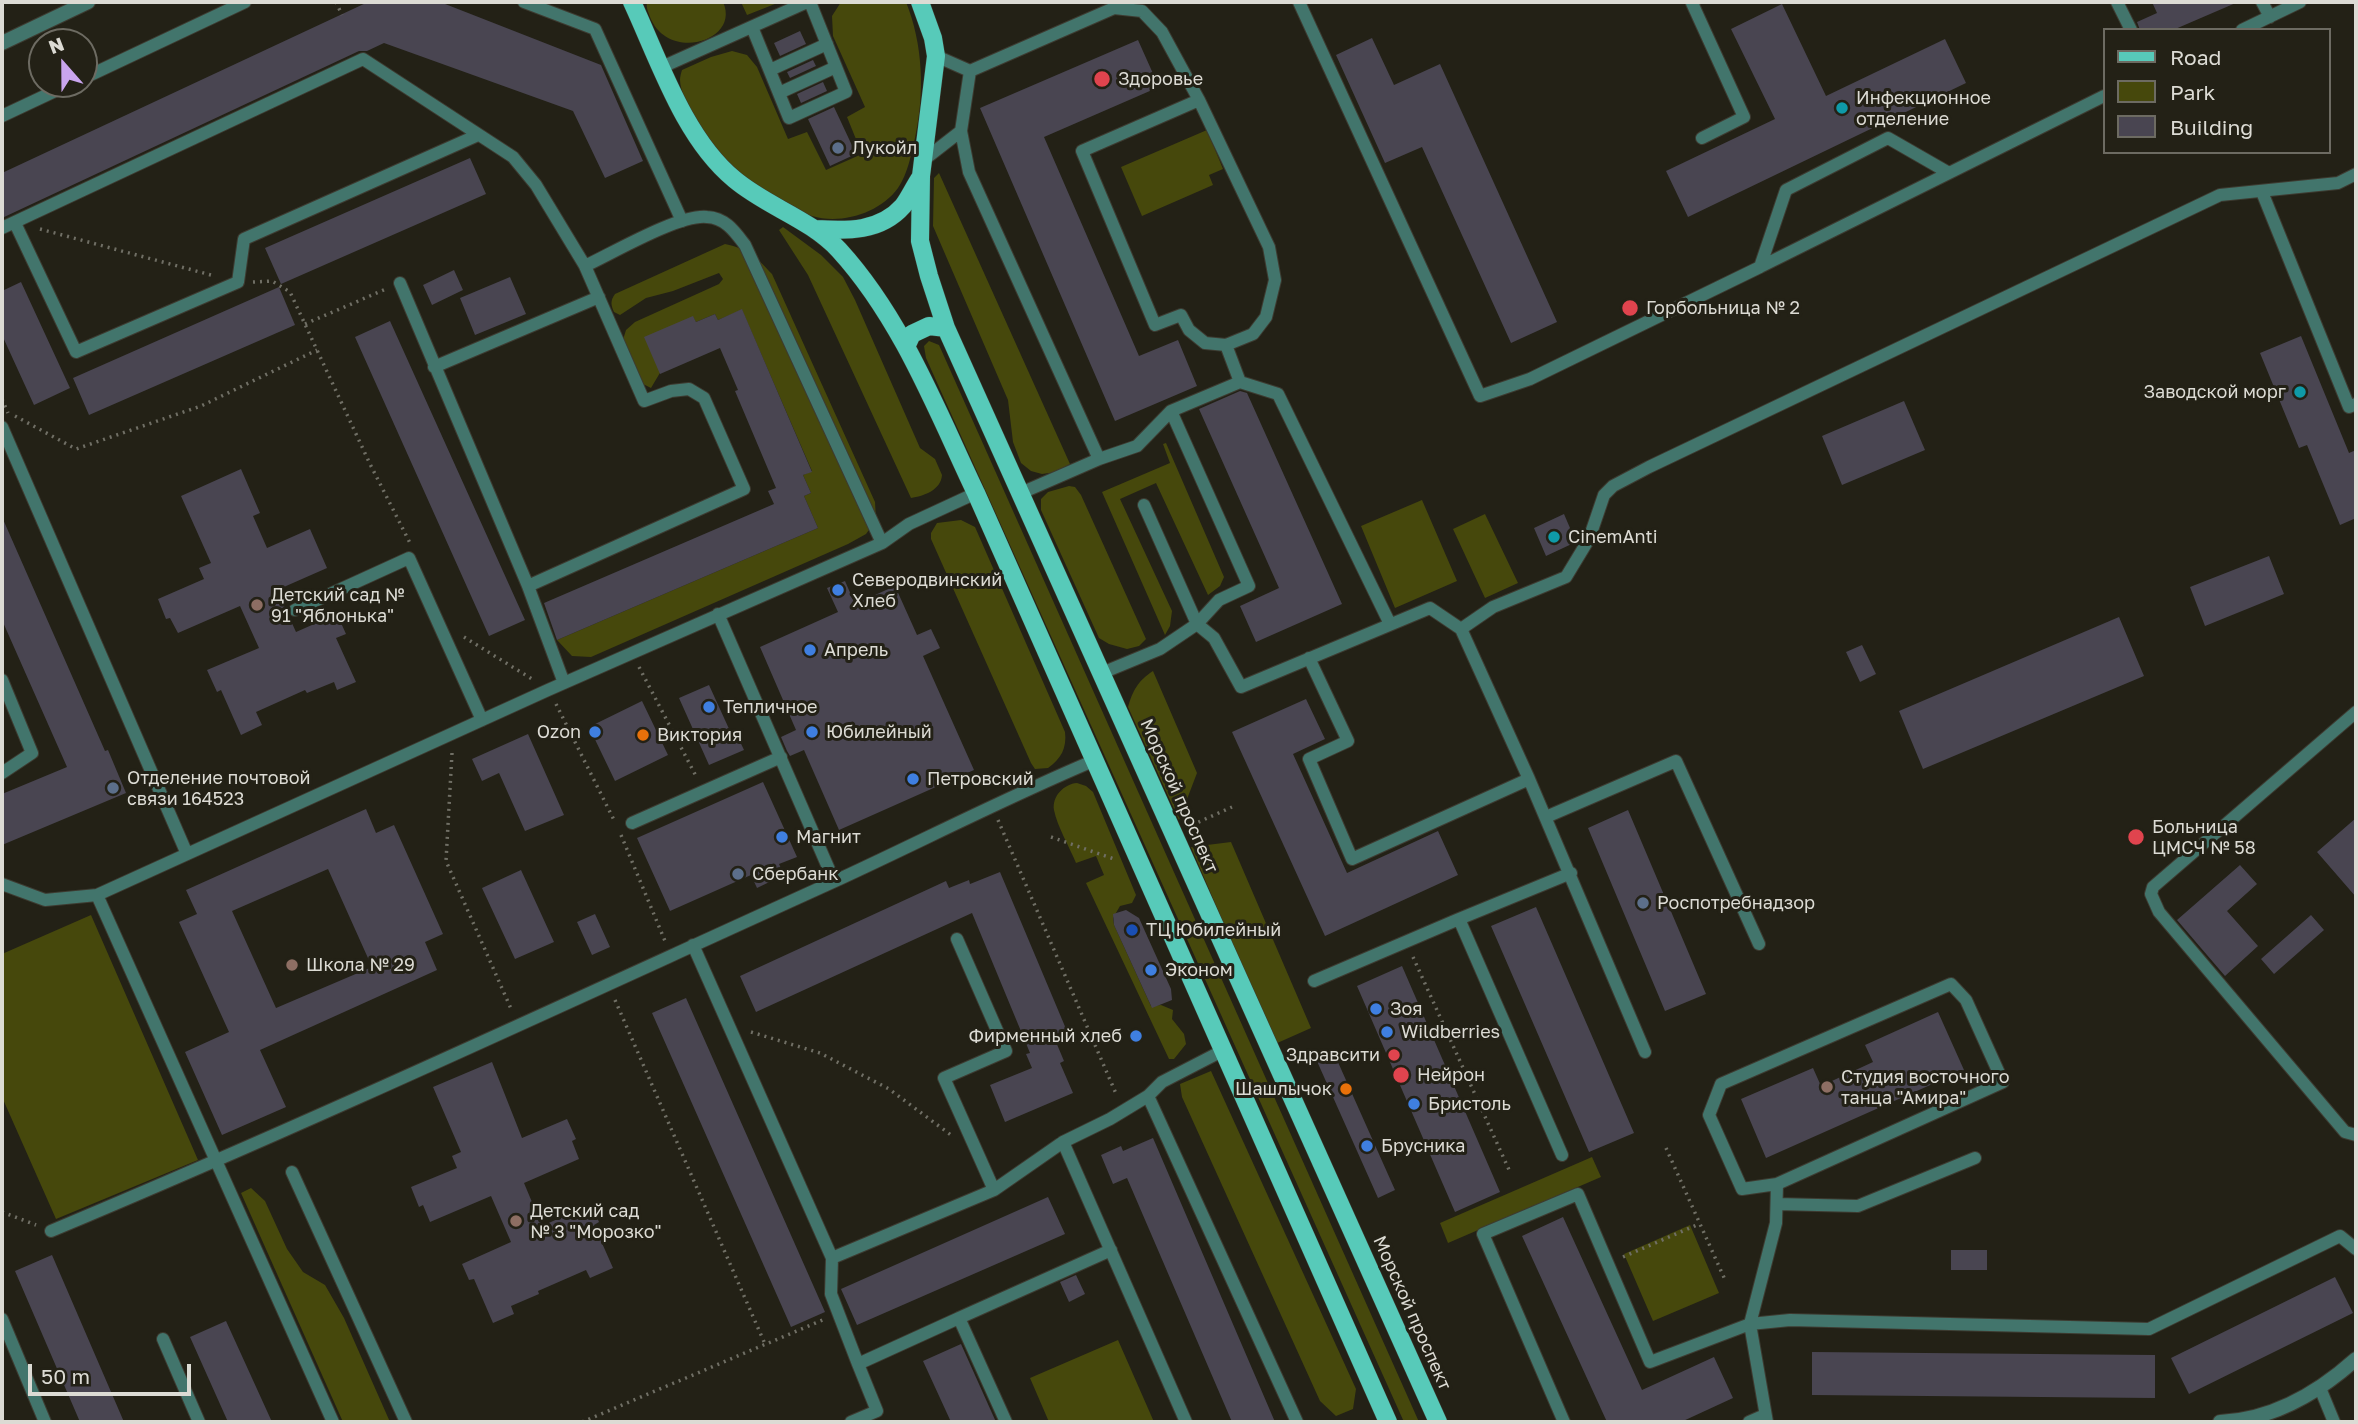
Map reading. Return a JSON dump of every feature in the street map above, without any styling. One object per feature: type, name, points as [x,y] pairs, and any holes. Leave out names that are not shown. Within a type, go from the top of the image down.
[{"type":"main road","name":"Морской проспект","points":[[632,2],[696,138],[734,179],[762,200],[817,229],[839,251],[873,295],[906,347],[976,494],[1388,1422]]},
{"type":"main road","name":"Морской проспект","points":[[920,2],[933,38],[936,56],[923,167],[920,242],[946,328],[1438,1422]]},
{"type":"main road","name":"Морской проспект","points":[[817,229],[843,231],[871,227],[892,215],[903,206],[923,167]]},
{"type":"main road","points":[[906,347],[912,334],[929,326],[946,328]]},
{"type":"street","points":[[2,43],[88,2]]},
{"type":"street","points":[[2220,1422],[2243,1422],[2296,1402],[2320,1388],[2356,1359]]},
{"type":"lane","points":[[98,71],[245,2]]},
{"type":"lane","points":[[524,2],[595,29],[682,220]]},
{"type":"lane","points":[[662,67],[808,2],[846,92],[789,118],[752,27]]},
{"type":"lane","points":[[1299,2],[1480,396],[1531,379],[2102,97]]},
{"type":"lane","points":[[1692,2],[1744,117],[1702,138]]},
{"type":"lane","points":[[2118,2],[2130,28]]},
{"type":"lane","points":[[2262,2],[2270,16]]},
{"type":"lane","points":[[2246,28],[2300,2]]},
{"type":"lane","points":[[936,56],[970,71],[1114,8],[1142,11],[1162,32],[1199,100],[1269,247],[1275,280],[1266,317],[1253,334],[1226,345],[1205,343],[1189,330],[1181,315],[1154,325],[1082,150],[1199,100]]},
{"type":"lane","points":[[770,70],[827,44]]},
{"type":"lane","points":[[2,228],[363,59],[513,157],[585,266],[645,401],[671,390],[689,389],[704,398],[744,489],[527,586]]},
{"type":"lane","points":[[779,93],[836,67]]},
{"type":"lane","points":[[970,71],[961,131],[969,172],[1100,459]]},
{"type":"lane","points":[[2,116],[40,98]]},
{"type":"lane","points":[[923,167],[961,131]]},
{"type":"lane","points":[[15,223],[76,352],[238,282],[244,239],[478,135]]},
{"type":"lane","points":[[1760,267],[1786,190],[1888,138],[1949,173]]},
{"type":"lane","points":[[1461,629],[1493,607],[1566,577],[1589,539],[1604,495],[1613,486],[1649,467],[2220,195],[2338,183],[2356,174]]},
{"type":"lane","points":[[2262,192],[2349,407],[2356,404]]},
{"type":"lane","points":[[585,266],[682,220],[708,217],[730,225],[745,245],[882,543]]},
{"type":"lane","points":[[400,283],[527,586],[564,683]]},
{"type":"lane","points":[[434,367],[599,296]]},
{"type":"lane","points":[[1226,345],[1240,382]]},
{"type":"lane","points":[[1021,493],[1137,446],[1171,411],[1240,382],[1278,394],[1390,624]]},
{"type":"lane","points":[[1101,673],[1160,649],[1197,624],[1219,600],[1249,586],[1171,411]]},
{"type":"lane","points":[[2,427],[187,854]]},
{"type":"lane","points":[[2,884],[45,900],[97,895],[548,690],[882,543],[909,524],[976,494]]},
{"type":"lane","points":[[1144,505],[1197,624],[1214,638],[1241,687],[1430,608],[1461,629],[1571,873],[1645,1052]]},
{"type":"lane","points":[[295,610],[409,558],[482,720]]},
{"type":"lane","points":[[718,614],[834,881]]},
{"type":"lane","points":[[1309,657],[1348,741],[1309,759],[1352,859],[1529,779]]},
{"type":"lane","points":[[2,680],[32,753],[2,773]]},
{"type":"lane","points":[[2356,712],[2153,887],[2151,894],[2159,912],[2345,1132],[2356,1135]]},
{"type":"lane","points":[[632,823],[781,757]]},
{"type":"lane","points":[[51,1231],[216,1162],[1093,761]]},
{"type":"lane","points":[[1546,817],[1676,761],[1759,944]]},
{"type":"lane","points":[[1314,981],[1571,873]]},
{"type":"lane","points":[[97,895],[334,1422]]},
{"type":"lane","points":[[1459,919],[1562,1155]]},
{"type":"lane","points":[[957,939],[1006,1051],[944,1078],[994,1190]]},
{"type":"lane","points":[[692,945],[832,1258],[831,1294],[877,1411],[851,1422]]},
{"type":"lane","points":[[1951,984],[1966,1000],[2003,1082],[1777,1184],[1742,1189],[1709,1115],[1721,1084],[1951,984]]},
{"type":"lane","points":[[832,1258],[994,1190],[1063,1142],[1148,1096],[1162,1082],[1224,1050]]},
{"type":"lane","points":[[1148,1096],[1297,1422]]},
{"type":"lane","points":[[1063,1142],[1186,1422]]},
{"type":"lane","points":[[1777,1204],[1858,1206],[1975,1158]]},
{"type":"lane","points":[[292,1172],[407,1422]]},
{"type":"lane","points":[[1749,1422],[1766,1419],[1750,1324],[1776,1223],[1777,1184]]},
{"type":"lane","points":[[1564,1422],[1483,1234],[1578,1194],[1650,1362],[1750,1324],[1790,1320],[2149,1329],[2340,1236],[2356,1249]]},
{"type":"lane","points":[[858,1364],[1111,1250]]},
{"type":"lane","points":[[959,1318],[1006,1422]]},
{"type":"lane","points":[[2,1319],[45,1422]]},
{"type":"lane","points":[[163,1339],[199,1422]]},
{"type":"lane","points":[[2320,1388],[2334,1422]]},
{"type":"path","points":[[336,2],[342,15]]},
{"type":"path","points":[[15,223],[238,282],[272,281],[290,292],[370,464],[415,552]]},
{"type":"path","points":[[305,324],[400,283]]},
{"type":"path","points":[[2,399],[8,413],[76,449],[201,407],[317,350]]},
{"type":"path","points":[[457,633],[548,690],[601,790],[666,940]]},
{"type":"path","points":[[453,733],[446,861],[518,1025]]},
{"type":"path","points":[[993,807],[1123,1111]]},
{"type":"path","points":[[1190,826],[1232,807]]},
{"type":"path","points":[[1051,837],[1114,859]]},
{"type":"path","points":[[1412,954],[1510,1172]]},
{"type":"path","points":[[608,984],[765,1344]]},
{"type":"path","points":[[729,1025],[820,1054],[889,1089],[978,1155]]},
{"type":"path","points":[[1666,1148],[1726,1282]]},
{"type":"path","points":[[2,1212],[51,1231]]},
{"type":"path","points":[[1608,1264],[1700,1224]]},
{"type":"path","points":[[583,1422],[838,1313]]},
{"type":"green space","points":[[647,2],[723,2],[726,16],[722,27],[713,36],[686,43],[672,40],[659,31],[650,17]]},
{"type":"green space","points":[[741,2],[780,2],[747,15]]},
{"type":"green space","points":[[841,2],[906,2],[916,35],[921,86],[911,157],[898,188],[871,210],[835,219],[812,216],[794,208],[730,167],[692,113],[680,79],[682,70],[711,57],[732,51],[747,55],[757,67],[788,139],[807,132],[826,170],[862,154],[847,117],[865,107],[833,36],[832,16]]},
{"type":"green space","points":[[1207,130],[1223,169],[1209,175],[1213,185],[1142,216],[1121,167]]},
{"type":"green space","points":[[939,173],[1070,464],[1056,472],[1042,474],[1031,471],[1021,463],[1013,442],[1008,400],[933,226],[934,178]]},
{"type":"green space","points":[[783,227],[821,255],[843,277],[920,448],[935,459],[942,475],[939,485],[931,491],[911,498],[808,275],[779,230]]},
{"type":"green space","points":[[725,244],[752,254],[772,274],[875,502],[876,520],[866,534],[848,544],[591,657],[572,656],[557,640],[818,528],[804,496],[811,493],[803,475],[812,471],[742,310],[718,320],[715,314],[696,322],[693,317],[651,388],[641,383],[622,343],[626,330],[635,322],[719,284],[723,279],[719,273],[673,291],[646,298],[620,315],[614,312],[612,307],[615,294]]},
{"type":"green space","points":[[929,341],[939,345],[1419,1422],[1404,1422],[926,358],[924,346]]},
{"type":"green space","points":[[1166,443],[1224,577],[1220,586],[1208,595],[1156,483],[1120,499],[1172,611],[1170,626],[1165,635],[1102,492],[1170,463],[1163,444]]},
{"type":"green space","points":[[1075,487],[1081,495],[1146,639],[1139,646],[1127,649],[1099,638],[1041,510],[1041,499],[1048,492]]},
{"type":"green space","points":[[1422,500],[1457,581],[1395,608],[1361,526]]},
{"type":"green space","points":[[1485,514],[1518,583],[1485,598],[1453,529]]},
{"type":"green space","points":[[961,520],[975,527],[1065,732],[1062,753],[1048,768],[1035,769],[1031,763],[931,539],[931,533],[937,523]]},
{"type":"green space","points":[[1153,671],[1197,773],[1179,820],[1128,707],[1137,686]]},
{"type":"green space","points":[[1077,783],[1093,792],[1136,895],[1132,903],[1120,906],[1113,918],[1114,925],[1151,1006],[1161,1005],[1173,1010],[1172,1019],[1184,1034],[1186,1044],[1174,1059],[1169,1059],[1086,883],[1104,875],[1096,856],[1076,863],[1058,823],[1054,810],[1055,800],[1060,792]]},
{"type":"green space","points":[[1231,842],[1311,1028],[1275,1044],[1191,847]]},
{"type":"green space","points":[[91,915],[198,1160],[56,1219],[2,1097],[2,954]]},
{"type":"green space","points":[[1211,1071],[1356,1389],[1353,1409],[1336,1416],[1320,1401],[1182,1097],[1180,1084]]},
{"type":"green space","points":[[1592,1157],[1601,1177],[1448,1243],[1440,1223]]},
{"type":"green space","points":[[251,1188],[265,1201],[287,1249],[303,1272],[325,1285],[344,1318],[390,1422],[343,1422],[241,1193]]},
{"type":"green space","points":[[1690,1225],[1719,1293],[1653,1321],[1624,1254]]},
{"type":"green space","points":[[1118,1340],[1154,1422],[1049,1422],[1030,1378]]},
{"type":"building","points":[[368,2],[440,2],[601,65],[643,161],[605,178],[573,111],[384,43],[367,51],[359,51],[2,218],[2,173]]},
{"type":"building","points":[[2152,2],[2238,2],[2178,28],[2139,28],[2137,22],[2157,13]]},
{"type":"building","name":"Инфекционное отделение","points":[[1782,4],[1826,96],[1945,39],[1966,83],[1688,217],[1666,171],[1775,119],[1731,29]]},
{"type":"building","points":[[800,31],[806,44],[780,56],[774,43]]},
{"type":"building","points":[[1372,38],[1394,85],[1440,64],[1557,322],[1511,343],[1422,147],[1385,163],[1336,55]]},
{"type":"building","points":[[1138,40],[1159,87],[1044,137],[1139,356],[1178,340],[1197,386],[1115,421],[980,108]]},
{"type":"building","points":[[813,60],[816,66],[790,78],[787,72]]},
{"type":"building","points":[[823,82],[827,91],[801,103],[797,94]]},
{"type":"building","points":[[834,107],[856,154],[830,166],[808,119]]},
{"type":"building","points":[[470,158],[486,194],[281,284],[265,248]]},
{"type":"building","points":[[454,270],[463,290],[432,305],[423,285]]},
{"type":"building","points":[[510,277],[526,314],[475,335],[460,298]]},
{"type":"building","points":[[21,282],[70,388],[34,405],[2,335],[2,291]]},
{"type":"building","points":[[279,287],[295,325],[89,415],[73,378]]},
{"type":"building","points":[[742,309],[812,472],[803,475],[811,493],[804,496],[818,528],[557,640],[544,603],[774,504],[768,491],[776,488],[720,348],[660,374],[644,337],[693,316],[696,322],[715,314],[718,320]]},
{"type":"building","points":[[390,321],[525,620],[489,636],[355,337]]},
{"type":"building","name":"Заводской морг","points":[[2301,336],[2349,453],[2356,450],[2356,518],[2340,525],[2307,445],[2299,448],[2260,353]]},
{"type":"building","points":[[1240,391],[1247,393],[1342,604],[1256,642],[1240,606],[1279,588],[1199,409]]},
{"type":"building","points":[[1904,401],[1925,450],[1842,485],[1822,436]]},
{"type":"building","points":[[241,469],[260,513],[253,516],[267,548],[310,529],[327,568],[277,590],[296,632],[337,614],[346,634],[336,638],[356,682],[337,690],[334,682],[307,693],[305,690],[256,712],[262,725],[241,735],[221,690],[217,692],[207,670],[259,648],[240,606],[178,633],[170,618],[166,619],[158,599],[204,579],[199,568],[211,563],[181,496]]},
{"type":"building","points":[[1564,514],[1576,542],[1546,556],[1534,528]]},
{"type":"building","points":[[2,517],[126,793],[2,845],[2,794],[67,767],[2,620]]},
{"type":"building","points":[[2269,556],[2284,594],[2205,626],[2190,587]]},
{"type":"building","points":[[845,581],[855,604],[895,586],[917,635],[931,629],[940,648],[923,656],[974,770],[839,830],[804,750],[790,756],[787,751],[781,737],[796,730],[760,647],[838,612],[827,588]]},
{"type":"building","points":[[2119,617],[2144,676],[1923,769],[1899,711]]},
{"type":"building","points":[[1862,645],[1876,674],[1860,682],[1846,652]]},
{"type":"building","points":[[709,685],[730,731],[734,729],[744,750],[709,765],[679,698]]},
{"type":"building","points":[[1306,699],[1325,739],[1293,754],[1347,873],[1438,831],[1458,875],[1325,936],[1232,732]]},
{"type":"building","points":[[642,701],[668,755],[615,781],[589,727]]},
{"type":"building","points":[[528,734],[564,815],[525,831],[499,773],[482,781],[472,759]]},
{"type":"building","points":[[763,782],[797,857],[779,864],[784,875],[757,888],[751,875],[670,911],[637,838]]},
{"type":"building","points":[[366,809],[376,833],[394,825],[443,934],[425,942],[437,970],[260,1050],[286,1107],[222,1135],[185,1052],[229,1032],[179,922],[197,914],[186,890]],"holes":[[[328,869],[372,967],[276,1008],[232,911]]]},
{"type":"building","points":[[1628,810],[1706,994],[1665,1011],[1588,828]]},
{"type":"building","points":[[2356,818],[2356,897],[2317,852]]},
{"type":"building","points":[[2240,865],[2257,884],[2227,911],[2258,946],[2225,976],[2177,920]]},
{"type":"building","points":[[521,870],[554,942],[515,959],[482,888]]},
{"type":"building","points":[[1000,872],[1069,1036],[1056,1042],[1064,1061],[1060,1063],[1073,1093],[1005,1122],[990,1085],[1032,1068],[1026,1054],[1030,1053],[972,913],[756,1012],[740,976],[946,881],[949,888],[969,880],[970,884]]},
{"type":"building","points":[[1536,907],[1634,1133],[1589,1152],[1491,926]]},
{"type":"building","points":[[1126,910],[1139,918],[1171,989],[1172,1000],[1152,1008],[1114,925],[1113,914]]},
{"type":"building","points":[[595,914],[610,947],[592,955],[577,922]]},
{"type":"building","points":[[2311,915],[2324,930],[2274,974],[2261,959]]},
{"type":"building","points":[[1402,966],[1500,1192],[1455,1212],[1357,986]]},
{"type":"building","points":[[686,998],[825,1312],[791,1327],[652,1013]]},
{"type":"building","points":[[1938,1012],[1964,1070],[1766,1158],[1741,1099],[1813,1068],[1821,1086],[1873,1062],[1865,1045]]},
{"type":"building","points":[[1333,1051],[1395,1190],[1378,1198],[1316,1059]]},
{"type":"building","points":[[492,1062],[522,1138],[567,1119],[576,1139],[572,1141],[579,1159],[524,1183],[542,1226],[591,1204],[599,1222],[594,1225],[613,1268],[590,1278],[586,1270],[538,1291],[539,1294],[511,1306],[514,1314],[493,1323],[474,1279],[469,1280],[462,1264],[511,1242],[491,1196],[430,1222],[423,1205],[419,1207],[411,1187],[457,1168],[452,1156],[461,1152],[433,1087]]},
{"type":"building","points":[[1153,1138],[1275,1422],[1232,1422],[1127,1178],[1113,1184],[1101,1155],[1121,1146],[1123,1151]]},
{"type":"building","points":[[1048,1197],[1065,1234],[857,1325],[841,1289]]},
{"type":"building","points":[[1563,1217],[1642,1390],[1714,1357],[1733,1398],[1681,1422],[1607,1422],[1522,1236]]},
{"type":"building","points":[[1951,1250],[1987,1250],[1987,1270],[1951,1270]]},
{"type":"building","points":[[52,1255],[124,1422],[80,1422],[15,1271]]},
{"type":"building","points":[[1076,1275],[1085,1294],[1069,1302],[1060,1282]]},
{"type":"building","points":[[2335,1277],[2353,1313],[2189,1394],[2171,1358]]},
{"type":"building","points":[[226,1321],[272,1422],[228,1422],[190,1337]]},
{"type":"building","points":[[961,1344],[996,1422],[951,1422],[923,1361]]},
{"type":"building","points":[[1812,1352],[2155,1355],[2155,1398],[1812,1395]]},
{"type":"place","name":"Здоровье","points":[[1102,79]]},
{"type":"place","name":"Инфекционное отделение","points":[[1842,108]]},
{"type":"place","name":"Лукойл","points":[[838,148]]},
{"type":"place","name":"Горбольница № 2","points":[[1630,308]]},
{"type":"place","name":"Заводской морг","points":[[2300,392]]},
{"type":"place","name":"CinemAnti","points":[[1554,537]]},
{"type":"place","name":"Северодвинский Хлеб","points":[[838,590]]},
{"type":"place","name":"Детский сад № 91 \"Яблонька\"","points":[[257,605]]},
{"type":"place","name":"Апрель","points":[[810,650]]},
{"type":"place","name":"Тепличное","points":[[709,707]]},
{"type":"place","name":"Ozon","points":[[595,732]]},
{"type":"place","name":"Юбилейный","points":[[812,732]]},
{"type":"place","name":"Виктория","points":[[643,735]]},
{"type":"place","name":"Петровский","points":[[913,779]]},
{"type":"place","name":"Отделение почтовой связи 164523","points":[[113,788]]},
{"type":"place","name":"Магнит","points":[[782,837]]},
{"type":"place","name":"Больница ЦМСЧ № 58","points":[[2136,837]]},
{"type":"place","name":"Сбербанк","points":[[738,874]]},
{"type":"place","name":"Роспотребнадзор","points":[[1643,903]]},
{"type":"place","name":"ТЦ Юбилейный","points":[[1132,930]]},
{"type":"place","name":"Школа № 29","points":[[292,965]]},
{"type":"place","name":"Эконом","points":[[1151,970]]},
{"type":"place","name":"Зоя","points":[[1376,1009]]},
{"type":"place","name":"Wildberries","points":[[1387,1032]]},
{"type":"place","name":"Фирменный хлеб","points":[[1136,1036]]},
{"type":"place","name":"Здравсити","points":[[1394,1055]]},
{"type":"place","name":"Нейрон","points":[[1401,1075]]},
{"type":"place","name":"Студия восточного танца \"Амира\"","points":[[1827,1087]]},
{"type":"place","name":"Шашлычок","points":[[1346,1089]]},
{"type":"place","name":"Бристоль","points":[[1414,1104]]},
{"type":"place","name":"Брусника","points":[[1367,1146]]},
{"type":"place","name":"Детский сад № 3 \"Морозко\"","points":[[516,1221]]}]
